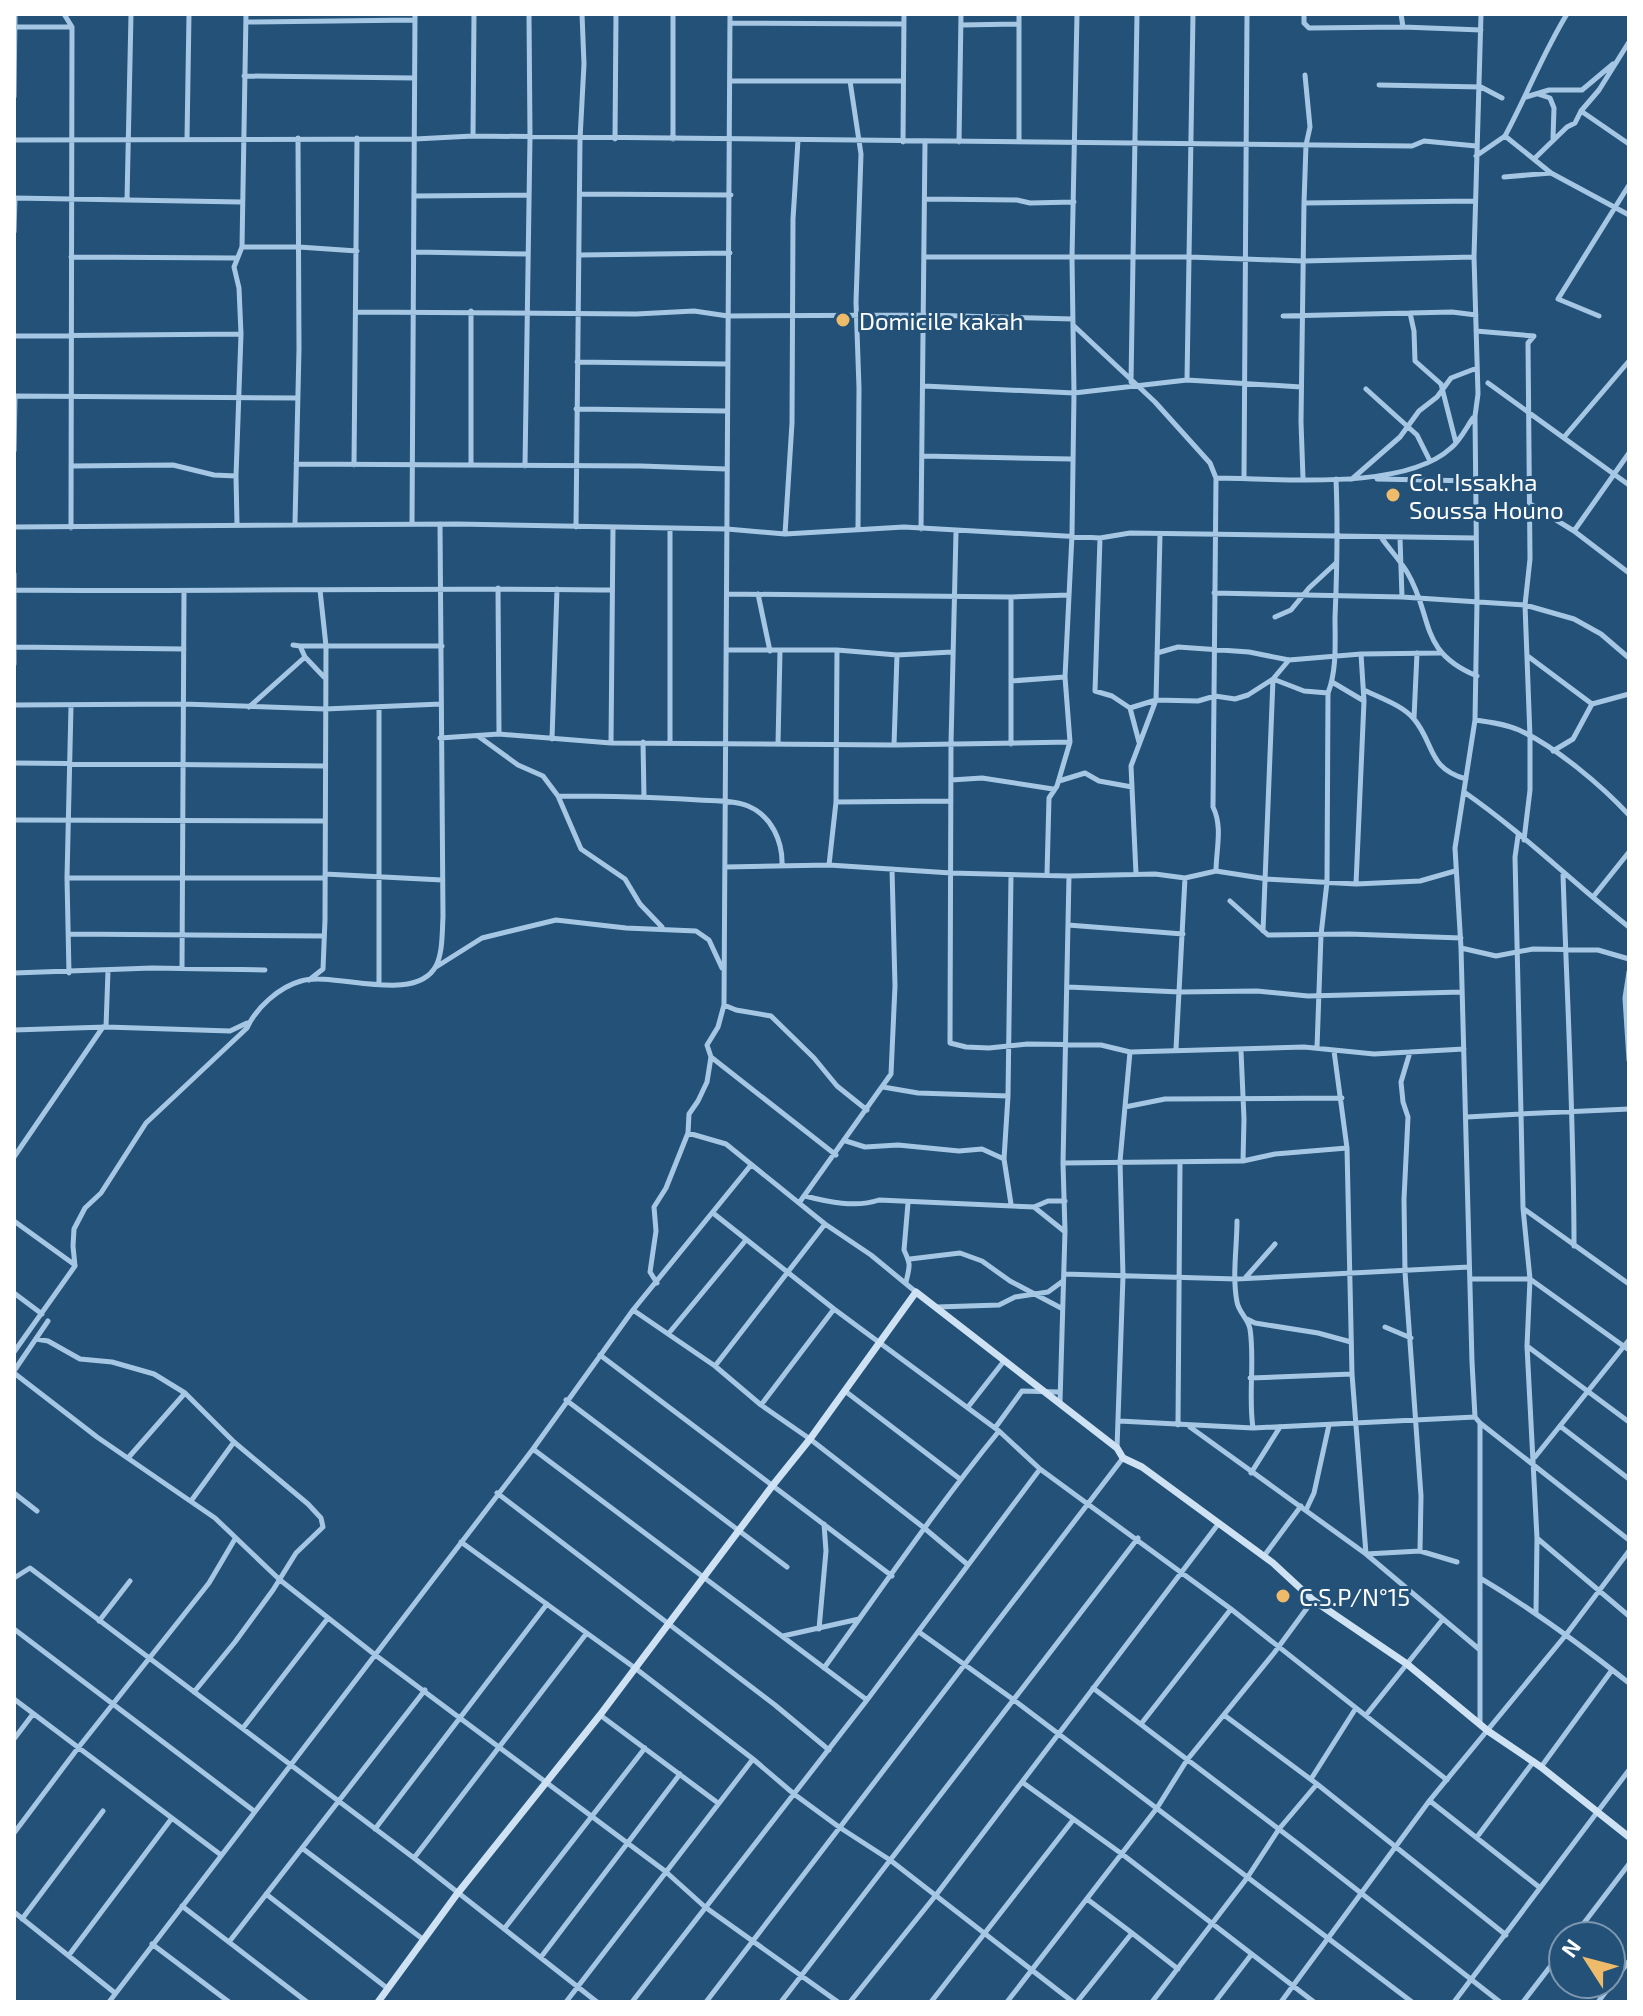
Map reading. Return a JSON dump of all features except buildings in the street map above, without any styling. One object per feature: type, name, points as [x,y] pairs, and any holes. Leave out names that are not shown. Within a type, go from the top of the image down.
[{"type":"street","points":[[14,97],[15,14]]},
{"type":"street","points":[[64,14],[72,27],[71,528]]},
{"type":"street","points":[[127,200],[131,14]]},
{"type":"street","points":[[187,139],[189,14]]},
{"type":"street","points":[[237,524],[241,334],[239,288],[234,267],[242,247],[246,14]]},
{"type":"street","points":[[473,136],[474,14]]},
{"type":"street","points":[[525,466],[529,14]]},
{"type":"street","points":[[576,527],[580,139],[584,64],[582,14]]},
{"type":"street","points":[[615,139],[616,14]]},
{"type":"street","points":[[673,14],[673,139]]},
{"type":"street","points":[[657,1283],[650,1272],[656,1231],[654,1207],[666,1188],[688,1133],[689,1114],[707,1082],[711,1057],[707,1045],[718,1027],[724,1005],[730,14]]},
{"type":"street","points":[[903,142],[904,14]]},
{"type":"street","points":[[959,142],[961,14]]},
{"type":"street","points":[[1019,14],[1019,142]]},
{"type":"street","points":[[1047,874],[1049,798],[1059,781],[1070,742],[1065,677],[1072,535],[1072,258],[1077,14]]},
{"type":"street","points":[[1133,385],[1131,258],[1137,14]]},
{"type":"street","points":[[1187,380],[1193,14]]},
{"type":"street","points":[[1244,478],[1247,14]]},
{"type":"street","points":[[1304,14],[1304,23],[1309,28],[1481,30]]},
{"type":"street","points":[[1401,14],[1403,27]]},
{"type":"street","points":[[1480,1724],[1477,1420],[1469,1267],[1461,938],[1455,871],[1457,827],[1475,720],[1477,676],[1475,416],[1478,368],[1474,257],[1481,14]]},
{"type":"street","points":[[1476,156],[1505,136],[1549,44],[1567,14]]},
{"type":"street","points":[[246,22],[414,17],[412,524]]},
{"type":"street","points":[[731,23],[904,24]]},
{"type":"street","points":[[961,25],[1019,24]]},
{"type":"street","points":[[15,27],[72,27]]},
{"type":"street","points":[[1534,159],[1570,124],[1575,123],[1629,42]]},
{"type":"street","points":[[1526,97],[1549,90],[1582,90],[1619,58]]},
{"type":"street","points":[[1303,478],[1304,203],[1306,145],[1310,127],[1305,75]]},
{"type":"street","points":[[244,76],[414,78]]},
{"type":"street","points":[[731,81],[902,81]]},
{"type":"street","points":[[850,81],[861,154],[857,316],[858,529]]},
{"type":"street","points":[[1379,85],[1481,87],[1502,98]]},
{"type":"street","points":[[1537,93],[1550,98],[1554,108],[1553,139]]},
{"type":"street","points":[[1581,111],[1629,144]]},
{"type":"street","points":[[14,140],[415,139],[473,136],[1412,146],[1424,141],[1476,146]]},
{"type":"street","points":[[1505,136],[1551,173],[1629,215]]},
{"type":"street","points":[[295,523],[298,138]]},
{"type":"street","points":[[354,465],[357,138]]},
{"type":"street","points":[[785,534],[792,423],[793,219],[798,140]]},
{"type":"street","points":[[921,529],[925,142]]},
{"type":"street","points":[[1504,177],[1551,173]]},
{"type":"street","points":[[1599,316],[1558,299],[1629,185]]},
{"type":"street","points":[[580,194],[731,195]]},
{"type":"street","points":[[414,196],[528,195]]},
{"type":"street","points":[[14,232],[15,198],[241,202]]},
{"type":"street","points":[[925,199],[1074,202]]},
{"type":"street","points":[[1304,203],[1475,201]]},
{"type":"street","points":[[242,247],[357,251]]},
{"type":"street","points":[[415,252],[528,254]]},
{"type":"street","points":[[580,255],[730,253]]},
{"type":"street","points":[[71,257],[237,258]]},
{"type":"street","points":[[924,257],[1189,257],[1246,261],[1474,257]]},
{"type":"street","points":[[471,311],[471,465]]},
{"type":"street","points":[[357,312],[694,311],[728,316],[923,315],[1073,322],[1210,463],[1216,478],[1213,807],[1219,828],[1216,871]]},
{"type":"street","points":[[1283,316],[1452,312],[1476,315]]},
{"type":"street","points":[[1410,313],[1415,361],[1441,384],[1456,443]]},
{"type":"street","points":[[1476,331],[1534,336],[1528,343],[1530,559],[1525,605],[1529,657],[1530,790],[1524,840]]},
{"type":"street","points":[[14,336],[241,334]]},
{"type":"street","points":[[1565,436],[1629,361]]},
{"type":"street","points":[[577,362],[727,364]]},
{"type":"street","points":[[1351,479],[1390,446],[1451,378],[1478,368]]},
{"type":"street","points":[[924,386],[1074,393],[1187,380],[1301,387]]},
{"type":"street","points":[[1488,383],[1629,485]]},
{"type":"street","points":[[1366,389],[1417,435],[1430,461]]},
{"type":"street","points":[[14,451],[14,396],[298,398]]},
{"type":"street","points":[[576,409],[727,411]]},
{"type":"street","points":[[1368,479],[1430,461],[1452,448],[1475,416]]},
{"type":"street","points":[[1574,531],[1629,453]]},
{"type":"street","points":[[923,456],[1071,459]]},
{"type":"street","points":[[296,464],[726,469]]},
{"type":"street","points":[[72,466],[173,465],[214,475],[236,476]]},
{"type":"street","points":[[1216,478],[1475,481]]},
{"type":"street","points":[[1317,1048],[1321,935],[1327,882],[1328,693],[1334,655],[1338,536],[1336,479]]},
{"type":"street","points":[[1530,503],[1574,531],[1629,573]]},
{"type":"street","points":[[14,527],[440,524],[727,529],[785,534],[904,527],[1100,538],[1130,533],[1476,538]]},
{"type":"street","points":[[436,967],[441,939],[442,880],[440,524]]},
{"type":"street","points":[[611,743],[613,527]]},
{"type":"street","points":[[670,528],[670,743]]},
{"type":"street","points":[[956,532],[952,652],[950,1043],[966,1047],[1101,1045],[1130,1052],[1176,1049],[1317,1048],[1410,1052],[1464,1049]]},
{"type":"street","points":[[1136,874],[1131,766],[1156,700],[1160,535]]},
{"type":"street","points":[[1381,537],[1408,572],[1425,624],[1440,653],[1453,664],[1477,676]]},
{"type":"street","points":[[1100,538],[1095,691],[1112,696],[1130,708],[1139,743]]},
{"type":"street","points":[[1400,538],[1402,597]]},
{"type":"street","points":[[1275,617],[1291,610],[1303,594],[1337,562]]},
{"type":"street","points":[[14,574],[14,664]]},
{"type":"street","points":[[498,588],[499,734]]},
{"type":"street","points":[[552,739],[557,589]]},
{"type":"street","points":[[14,590],[612,590]]},
{"type":"street","points":[[309,980],[323,969],[324,936],[326,646],[320,590]]},
{"type":"street","points":[[182,968],[184,592]]},
{"type":"street","points":[[1214,593],[1402,597],[1525,605],[1574,619],[1601,634],[1629,658]]},
{"type":"street","points":[[728,594],[1069,595]]},
{"type":"street","points":[[758,594],[770,651]]},
{"type":"street","points":[[1011,597],[1011,744]]},
{"type":"street","points":[[293,645],[442,646]]},
{"type":"street","points":[[300,646],[305,657],[325,678]]},
{"type":"street","points":[[14,647],[184,649]]},
{"type":"street","points":[[1157,653],[1178,647],[1216,649],[1289,660],[1334,655],[1440,653]]},
{"type":"street","points":[[728,650],[837,650],[897,655],[952,652]]},
{"type":"street","points":[[829,865],[836,802],[837,650]]},
{"type":"street","points":[[778,744],[780,651]]},
{"type":"street","points":[[1414,719],[1417,653]]},
{"type":"street","points":[[1356,884],[1364,701],[1361,654]]},
{"type":"street","points":[[894,745],[897,655]]},
{"type":"street","points":[[249,708],[305,657]]},
{"type":"street","points":[[1529,657],[1592,704]]},
{"type":"street","points":[[1130,708],[1156,700],[1198,701],[1215,696],[1235,699],[1248,695],[1273,679],[1289,660]]},
{"type":"street","points":[[1011,681],[1065,677]]},
{"type":"street","points":[[1273,679],[1304,691],[1328,693]]},
{"type":"street","points":[[1263,931],[1273,679]]},
{"type":"street","points":[[1332,682],[1364,701]]},
{"type":"street","points":[[1364,690],[1414,719],[1433,757],[1453,775],[1466,779]]},
{"type":"street","points":[[1553,751],[1573,739],[1592,704],[1629,694]]},
{"type":"street","points":[[14,705],[184,704],[325,709],[441,704]]},
{"type":"street","points":[[69,973],[67,878],[71,706]]},
{"type":"street","points":[[379,707],[379,984]]},
{"type":"street","points":[[1475,720],[1504,725],[1553,751],[1613,798],[1629,815]]},
{"type":"street","points":[[440,738],[499,734],[611,743],[894,745],[1070,742]]},
{"type":"street","points":[[477,736],[518,765],[543,776],[558,796],[581,849],[625,879],[640,904],[664,928]]},
{"type":"street","points":[[643,742],[644,797]]},
{"type":"street","points":[[14,763],[324,766]]},
{"type":"street","points":[[1059,781],[1085,773],[1099,781],[1132,787]]},
{"type":"street","points":[[951,780],[982,778],[1053,789]]},
{"type":"street","points":[[1464,792],[1508,824],[1518,836],[1629,927]]},
{"type":"street","points":[[558,796],[644,797],[748,806],[766,820],[778,836],[782,847],[782,866]]},
{"type":"street","points":[[836,802],[951,801]]},
{"type":"street","points":[[14,820],[324,821]]},
{"type":"street","points":[[1518,836],[1515,857],[1517,951],[1523,1208],[1530,1279],[1527,1346],[1537,1538],[1536,1612]]},
{"type":"street","points":[[1593,897],[1629,852]]},
{"type":"street","points":[[725,867],[829,865],[951,873],[1136,874],[1185,878],[1216,871],[1267,879],[1356,884],[1420,881],[1455,871]]},
{"type":"street","points":[[799,1203],[891,1074],[894,1022],[892,869]]},
{"type":"street","points":[[1563,874],[1570,1111],[1574,1137],[1574,1246]]},
{"type":"street","points":[[1011,875],[1008,1096],[1004,1159],[1011,1204]]},
{"type":"street","points":[[67,878],[325,876],[442,880]]},
{"type":"street","points":[[1060,1402],[1069,876]]},
{"type":"street","points":[[1176,1049],[1185,878]]},
{"type":"street","points":[[1230,901],[1268,935],[1461,938]]},
{"type":"street","points":[[14,1352],[75,1266],[74,1229],[85,1208],[101,1193],[146,1123],[247,1028],[278,991],[303,980],[394,985],[420,980],[482,938],[556,920],[626,928],[696,931],[709,940],[721,964],[724,980]]},
{"type":"street","points":[[1068,925],[1183,934]]},
{"type":"street","points":[[69,934],[324,936]]},
{"type":"street","points":[[1461,948],[1496,956],[1517,951],[1598,950],[1629,959]]},
{"type":"street","points":[[14,973],[182,968],[265,970]]},
{"type":"street","points":[[14,1157],[104,1027],[108,971]]},
{"type":"street","points":[[1629,972],[1625,998],[1629,1060]]},
{"type":"street","points":[[1067,987],[1390,996],[1462,992]]},
{"type":"street","points":[[724,1005],[771,1016],[814,1058],[837,1086],[867,1110]]},
{"type":"street","points":[[14,1030],[104,1027],[230,1031],[250,1021]]},
{"type":"street","points":[[1241,1050],[1243,1161]]},
{"type":"street","points":[[1334,1051],[1347,1148],[1352,1374],[1366,1554]]},
{"type":"street","points":[[1117,1448],[1123,1276],[1120,1161],[1130,1052]]},
{"type":"street","points":[[1410,1052],[1401,1082],[1408,1117],[1404,1199],[1405,1272],[1421,1496],[1420,1551]]},
{"type":"street","points":[[711,1057],[836,1155]]},
{"type":"street","points":[[883,1087],[918,1093],[1008,1096]]},
{"type":"street","points":[[1125,1107],[1165,1099],[1342,1098]]},
{"type":"street","points":[[1467,1117],[1629,1109]]},
{"type":"street","points":[[688,1133],[726,1144],[825,1224],[871,1255],[1006,1359],[1117,1448],[1123,1458],[1142,1467],[1264,1556],[1313,1600],[1407,1664],[1488,1731],[1534,1761],[1629,1837]]},
{"type":"street","points":[[846,1141],[865,1147],[898,1145],[959,1151],[982,1149],[1004,1159]]},
{"type":"street","points":[[1063,1163],[1243,1161],[1275,1154],[1347,1148]]},
{"type":"street","points":[[1178,1425],[1180,1163]]},
{"type":"street","points":[[109,2002],[533,1449],[633,1310],[751,1165]]},
{"type":"street","points":[[805,1196],[836,1204],[879,1200],[1034,1207],[1065,1231]]},
{"type":"street","points":[[1034,1207],[1048,1201],[1065,1201]]},
{"type":"street","points":[[906,1282],[910,1259],[904,1250],[909,1202]]},
{"type":"street","points":[[1523,1208],[1629,1284]]},
{"type":"street","points":[[713,1213],[834,1309],[997,1429],[1040,1469],[1138,1538],[1279,1646],[1447,1780]]},
{"type":"street","points":[[14,1221],[75,1266]]},
{"type":"street","points":[[1237,1221],[1236,1279],[1240,1311],[1246,1318],[1255,1323],[1318,1333],[1351,1342]]},
{"type":"street","points":[[715,1366],[825,1224]]},
{"type":"street","points":[[669,1333],[746,1240]]},
{"type":"street","points":[[1245,1278],[1275,1244]]},
{"type":"street","points":[[910,1259],[960,1253],[982,1261],[1010,1281],[1061,1308]]},
{"type":"street","points":[[936,1307],[999,1305],[1015,1297],[1048,1292],[1063,1277],[1236,1279],[1469,1267]]},
{"type":"street","points":[[1471,1279],[1530,1279],[1626,1349]]},
{"type":"street","points":[[378,2002],[457,1894],[600,1715],[810,1439],[916,1292]]},
{"type":"street","points":[[14,1293],[42,1314]]},
{"type":"street","points":[[761,1405],[834,1309]]},
{"type":"street","points":[[633,1310],[715,1366],[967,1564]]},
{"type":"street","points":[[1246,1318],[1250,1330],[1253,1428]]},
{"type":"street","points":[[48,1321],[14,1372],[128,1458],[215,1518],[280,1580],[374,1654],[628,1842],[705,1907],[838,2002]]},
{"type":"street","points":[[1385,1327],[1411,1338]]},
{"type":"street","points":[[36,1339],[48,1341],[80,1359],[112,1362],[154,1374],[185,1393],[234,1442],[321,1518],[323,1527],[296,1553],[235,1642],[194,1692]]},
{"type":"street","points":[[1534,1462],[1560,1426],[1626,1349],[1629,1340]]},
{"type":"street","points":[[1527,1346],[1629,1422]]},
{"type":"street","points":[[600,1355],[892,1576]]},
{"type":"street","points":[[968,1407],[1006,1359]]},
{"type":"street","points":[[1250,1378],[1352,1374]]},
{"type":"street","points":[[845,1391],[960,1479]]},
{"type":"street","points":[[824,1668],[1022,1391],[1058,1392]]},
{"type":"street","points":[[128,1458],[185,1393]]},
{"type":"street","points":[[566,1400],[787,1567]]},
{"type":"street","points":[[1119,1421],[1253,1428],[1415,1419],[1477,1420],[1629,1540]]},
{"type":"street","points":[[1264,1556],[1314,1493],[1329,1425]]},
{"type":"street","points":[[1560,1426],[1629,1479]]},
{"type":"street","points":[[1190,1427],[1366,1554],[1480,1650]]},
{"type":"street","points":[[1251,1473],[1280,1427]]},
{"type":"street","points":[[191,1501],[234,1442]]},
{"type":"street","points":[[533,1449],[867,1700]]},
{"type":"street","points":[[706,2002],[1123,1458]]},
{"type":"street","points":[[632,2002],[829,1750],[1040,1469]]},
{"type":"street","points":[[14,1493],[37,1511]]},
{"type":"street","points":[[497,1493],[829,1750]]},
{"type":"street","points":[[850,2002],[936,1895],[1219,1523]]},
{"type":"street","points":[[819,1629],[826,1551],[824,1524]]},
{"type":"street","points":[[781,2002],[1138,1538]]},
{"type":"street","points":[[1537,1538],[1629,1616]]},
{"type":"street","points":[[14,1833],[209,1583],[235,1539]]},
{"type":"street","points":[[461,1542],[635,1668],[794,1794],[890,1860],[1075,2002],[1132,1933]]},
{"type":"street","points":[[1366,1554],[1420,1551],[1457,1562]]},
{"type":"street","points":[[1281,2002],[1430,1800],[1565,1636],[1629,1551]]},
{"type":"street","points":[[14,1578],[30,1568],[414,1858],[597,2002]]},
{"type":"street","points":[[1479,1578],[1536,1612],[1629,1683]]},
{"type":"street","points":[[99,1621],[130,1581]]},
{"type":"street","points":[[1007,2002],[1157,1808],[1187,1760],[1313,1600]]},
{"type":"street","points":[[375,1829],[547,1604]]},
{"type":"street","points":[[1141,1724],[1231,1609]]},
{"type":"street","points":[[243,1728],[328,1618]]},
{"type":"street","points":[[782,1637],[860,1619]]},
{"type":"street","points":[[1366,1715],[1444,1619]]},
{"type":"street","points":[[14,1629],[254,1811]]},
{"type":"street","points":[[919,1632],[1014,1700],[1412,2002]]},
{"type":"street","points":[[414,1858],[586,1634]]},
{"type":"street","points":[[1541,1767],[1612,1670]]},
{"type":"street","points":[[1093,1688],[1500,2002]]},
{"type":"street","points":[[229,1942],[425,1690]]},
{"type":"street","points":[[14,1699],[221,1855]]},
{"type":"street","points":[[1311,1779],[1356,1708]]},
{"type":"street","points":[[14,1739],[33,1714]]},
{"type":"street","points":[[600,1715],[718,1803]]},
{"type":"street","points":[[1224,1715],[1311,1779],[1506,1935]]},
{"type":"street","points":[[504,1929],[645,1748]]},
{"type":"street","points":[[566,2002],[753,1759]]},
{"type":"street","points":[[1477,1837],[1534,1761]]},
{"type":"street","points":[[1454,2002],[1629,1770]]},
{"type":"street","points":[[541,1957],[680,1774]]},
{"type":"street","points":[[1022,1782],[1122,1854],[1314,2002]]},
{"type":"street","points":[[1152,2002],[1247,1878],[1279,1829],[1317,1784]]},
{"type":"street","points":[[1430,1800],[1539,1887]]},
{"type":"street","points":[[22,1919],[103,1811]]},
{"type":"street","points":[[69,1955],[172,1818]]},
{"type":"street","points":[[931,2002],[1073,1820]]},
{"type":"street","points":[[302,1848],[424,1940]]},
{"type":"street","points":[[1586,1920],[1629,1864]]},
{"type":"street","points":[[266,1894],[387,1988]]},
{"type":"street","points":[[1087,1899],[1178,1969]]},
{"type":"street","points":[[182,1906],[307,2002]]},
{"type":"street","points":[[14,1912],[115,1993]]},
{"type":"street","points":[[152,1944],[229,2002]]},
{"type":"street","points":[[1215,2002],[1251,1955]]},
{"type":"street","points":[[1598,2002],[1629,1961]]},
{"type":"street","points":[[1523,2002],[1547,1971]]},
{"type":"place","name":"Domicile kakah","points":[[843,320]]},
{"type":"place","name":"Col. Issakha Soussa Houno","points":[[1393,495]]},
{"type":"place","name":"C.S.P/N°15","points":[[1283,1596]]}]
